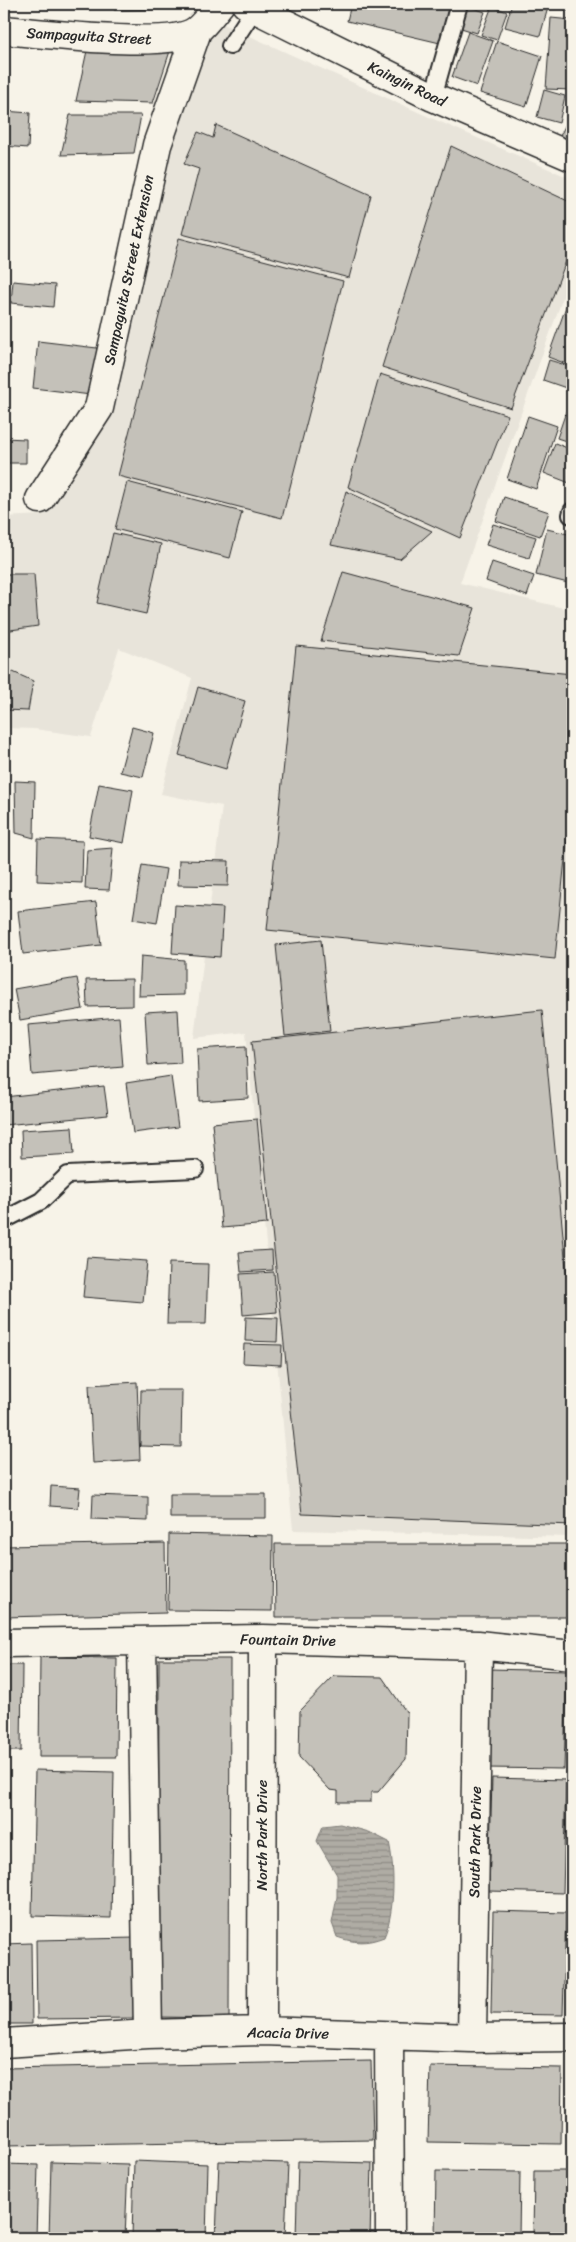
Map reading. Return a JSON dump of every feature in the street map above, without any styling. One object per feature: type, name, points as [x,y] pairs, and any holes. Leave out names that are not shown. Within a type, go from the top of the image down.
[{"type":"street","points":[[196,31],[220,4]]},
{"type":"street","name":"Kaingin Road","points":[[250,6],[433,97],[572,157]]},
{"type":"street","name":"Sampaguita Street","points":[[4,30],[136,40],[168,39],[196,31]]},
{"type":"street","name":"Sampaguita Street Extension","points":[[40,499],[99,408],[157,145],[196,31]]},
{"type":"street","name":"Fountain Drive","points":[[4,1643],[263,1639],[478,1645],[572,1655]]},
{"type":"street","name":"North Park Drive","points":[[262,2031],[263,1639]]},
{"type":"street","points":[[142,1641],[148,2034]]},
{"type":"street","name":"South Park Drive","points":[[472,2038],[478,1645]]},
{"type":"street","name":"Acacia Drive","points":[[4,2044],[148,2034],[262,2031],[472,2038],[572,2037]]},
{"type":"street","points":[[389,2036],[390,2238]]},
{"type":"lane","points":[[433,97],[459,4]]},
{"type":"lane","points":[[230,46],[250,6]]},
{"type":"lane","points":[[4,1220],[41,1201],[68,1175],[195,1169]]},
{"type":"shaded area","points":[[210,18],[572,179],[572,272],[460,583],[572,610],[572,1537],[293,1530],[246,1032],[194,1038],[222,806],[161,794],[192,678],[119,648],[91,737],[35,729],[4,728],[4,517],[42,515],[106,422],[163,158]]},
{"type":"shaded area","points":[[340,1824],[369,1832],[389,1842],[393,1890],[388,1927],[384,1937],[360,1942],[337,1937],[332,1923],[337,1897],[337,1875],[317,1841],[323,1826]]},
{"type":"building","points":[[119,4],[176,4],[174,9],[114,10]]},
{"type":"building","points":[[351,4],[449,4],[440,43],[347,21]]},
{"type":"building","points":[[512,4],[549,4],[540,36],[505,27]]},
{"type":"building","points":[[565,4],[572,4],[572,11],[565,10]]},
{"type":"building","points":[[465,5],[485,12],[477,33],[458,27]]},
{"type":"building","points":[[492,6],[507,12],[497,40],[481,35]]},
{"type":"building","points":[[551,18],[572,20],[572,90],[546,89]]},
{"type":"building","points":[[468,32],[493,41],[477,86],[452,77]]},
{"type":"building","points":[[497,41],[542,56],[526,107],[480,93]]},
{"type":"building","points":[[172,45],[153,103],[76,101],[88,46]]},
{"type":"building","points":[[544,90],[565,96],[559,123],[537,117]]},
{"type":"building","points":[[4,111],[30,113],[28,148],[4,146]]},
{"type":"building","points":[[70,115],[141,115],[134,153],[61,155]]},
{"type":"building","points":[[568,120],[572,122],[572,147],[558,140]]},
{"type":"building","points":[[216,125],[371,195],[349,278],[182,234],[199,169],[184,164],[198,132],[213,138]]},
{"type":"building","points":[[451,146],[572,203],[572,245],[511,408],[382,367]]},
{"type":"building","points":[[179,238],[343,281],[282,518],[118,476]]},
{"type":"building","points":[[13,281],[55,285],[53,307],[11,303]]},
{"type":"building","points":[[572,290],[572,366],[548,357]]},
{"type":"building","points":[[38,341],[97,348],[91,395],[33,388]]},
{"type":"building","points":[[549,360],[572,367],[572,390],[543,380]]},
{"type":"building","points":[[380,374],[508,415],[460,538],[348,487]]},
{"type":"building","points":[[570,400],[572,401],[572,443],[557,438]]},
{"type":"building","points":[[528,416],[557,426],[536,489],[507,479]]},
{"type":"building","points":[[4,438],[26,439],[26,463],[4,463]]},
{"type":"building","points":[[555,443],[572,450],[572,484],[544,473]]},
{"type":"building","points":[[127,482],[242,512],[230,558],[115,529]]},
{"type":"building","points":[[346,491],[432,531],[400,559],[331,545]]},
{"type":"building","points":[[504,497],[549,512],[540,536],[496,521]]},
{"type":"building","points":[[493,524],[536,537],[529,558],[486,545]]},
{"type":"building","points":[[547,529],[572,535],[572,584],[536,575]]},
{"type":"building","points":[[113,533],[161,544],[146,614],[97,603]]},
{"type":"building","points":[[492,562],[534,576],[527,596],[486,581]]},
{"type":"building","points":[[343,572],[475,608],[459,656],[321,641]]},
{"type":"building","points":[[4,574],[34,574],[38,626],[4,631]]},
{"type":"building","points":[[296,646],[572,674],[572,789],[555,959],[267,930]]},
{"type":"building","points":[[4,668],[33,681],[28,711],[4,710]]},
{"type":"building","points":[[198,687],[245,701],[226,769],[179,755]]},
{"type":"building","points":[[132,727],[154,733],[143,777],[120,772]]},
{"type":"building","points":[[15,781],[35,782],[34,838],[16,833]]},
{"type":"building","points":[[99,784],[133,790],[124,843],[89,836]]},
{"type":"building","points":[[38,839],[83,841],[82,883],[37,881]]},
{"type":"building","points":[[113,848],[109,890],[85,889],[87,850]]},
{"type":"building","points":[[179,860],[229,861],[228,886],[178,885]]},
{"type":"building","points":[[142,865],[166,869],[157,923],[133,919]]},
{"type":"building","points":[[96,902],[101,945],[23,954],[18,911]]},
{"type":"building","points":[[175,905],[223,908],[220,957],[172,953]]},
{"type":"building","points":[[321,940],[330,1031],[285,1036],[276,945]]},
{"type":"building","points":[[141,956],[184,960],[184,995],[139,996]]},
{"type":"building","points":[[77,978],[83,1009],[20,1020],[14,989]]},
{"type":"building","points":[[132,979],[132,1006],[87,1007],[86,980]]},
{"type":"building","points":[[178,1010],[181,1063],[148,1065],[145,1012]]},
{"type":"building","points":[[542,1010],[572,1332],[572,1525],[302,1514],[252,1041]]},
{"type":"building","points":[[119,1017],[123,1067],[32,1075],[28,1025]]},
{"type":"building","points":[[246,1046],[248,1098],[199,1101],[197,1049]]},
{"type":"building","points":[[171,1076],[178,1127],[133,1133],[126,1083]]},
{"type":"building","points":[[104,1086],[108,1115],[4,1125],[4,1097]]},
{"type":"building","points":[[257,1119],[267,1224],[222,1228],[212,1123]]},
{"type":"building","points":[[72,1127],[74,1154],[22,1157],[21,1130]]},
{"type":"building","points":[[272,1250],[273,1270],[241,1272],[239,1252]]},
{"type":"building","points":[[87,1257],[147,1261],[143,1302],[83,1297]]},
{"type":"building","points":[[169,1263],[208,1264],[206,1324],[167,1324]]},
{"type":"building","points":[[274,1272],[277,1312],[243,1315],[240,1274]]},
{"type":"building","points":[[246,1317],[278,1318],[277,1342],[245,1341]]},
{"type":"building","points":[[244,1344],[282,1345],[281,1365],[243,1363]]},
{"type":"building","points":[[137,1382],[140,1460],[93,1463],[89,1385]]},
{"type":"building","points":[[141,1390],[182,1390],[181,1447],[140,1446]]},
{"type":"building","points":[[51,1486],[80,1488],[78,1508],[50,1506]]},
{"type":"building","points":[[170,1494],[266,1494],[266,1518],[170,1518]]},
{"type":"building","points":[[93,1495],[148,1497],[148,1521],[92,1519]]},
{"type":"building","points":[[169,1534],[273,1536],[272,1611],[168,1610]]},
{"type":"building","points":[[165,1543],[166,1613],[4,1617],[4,1546]]},
{"type":"building","points":[[275,1544],[572,1544],[572,1617],[276,1617]]},
{"type":"building","points":[[40,1657],[117,1658],[116,1757],[39,1757]]},
{"type":"building","points":[[159,1659],[230,1659],[229,2018],[158,2017]]},
{"type":"building","points":[[4,1665],[22,1665],[21,1751],[4,1751]]},
{"type":"building","points":[[489,1669],[567,1671],[564,1769],[486,1768]]},
{"type":"building","points":[[334,1676],[382,1677],[407,1713],[406,1759],[378,1792],[371,1792],[371,1802],[338,1802],[338,1791],[330,1790],[299,1757],[300,1711]]},
{"type":"building","points":[[35,1770],[114,1772],[111,1918],[32,1916]]},
{"type":"building","points":[[492,1778],[566,1780],[563,1893],[489,1891]]},
{"type":"building","points":[[493,1911],[566,1913],[563,2015],[491,2014]]},
{"type":"building","points":[[136,1938],[137,2018],[37,2019],[36,1940]]},
{"type":"building","points":[[31,1943],[32,2024],[4,2024],[4,1944]]},
{"type":"building","points":[[371,2061],[373,2140],[4,2146],[4,2068]]},
{"type":"building","points":[[430,2066],[562,2068],[561,2144],[428,2142]]},
{"type":"building","points":[[134,2161],[208,2164],[206,2238],[132,2237]]},
{"type":"building","points":[[219,2161],[288,2163],[285,2238],[216,2238]]},
{"type":"building","points":[[298,2161],[372,2163],[370,2238],[296,2238]]},
{"type":"building","points":[[51,2162],[128,2164],[125,2238],[49,2238]]},
{"type":"building","points":[[4,2164],[38,2165],[36,2238],[4,2238]]},
{"type":"building","points":[[436,2171],[520,2172],[519,2238],[435,2238]]},
{"type":"building","points":[[534,2171],[572,2171],[572,2238],[533,2238]]}]
